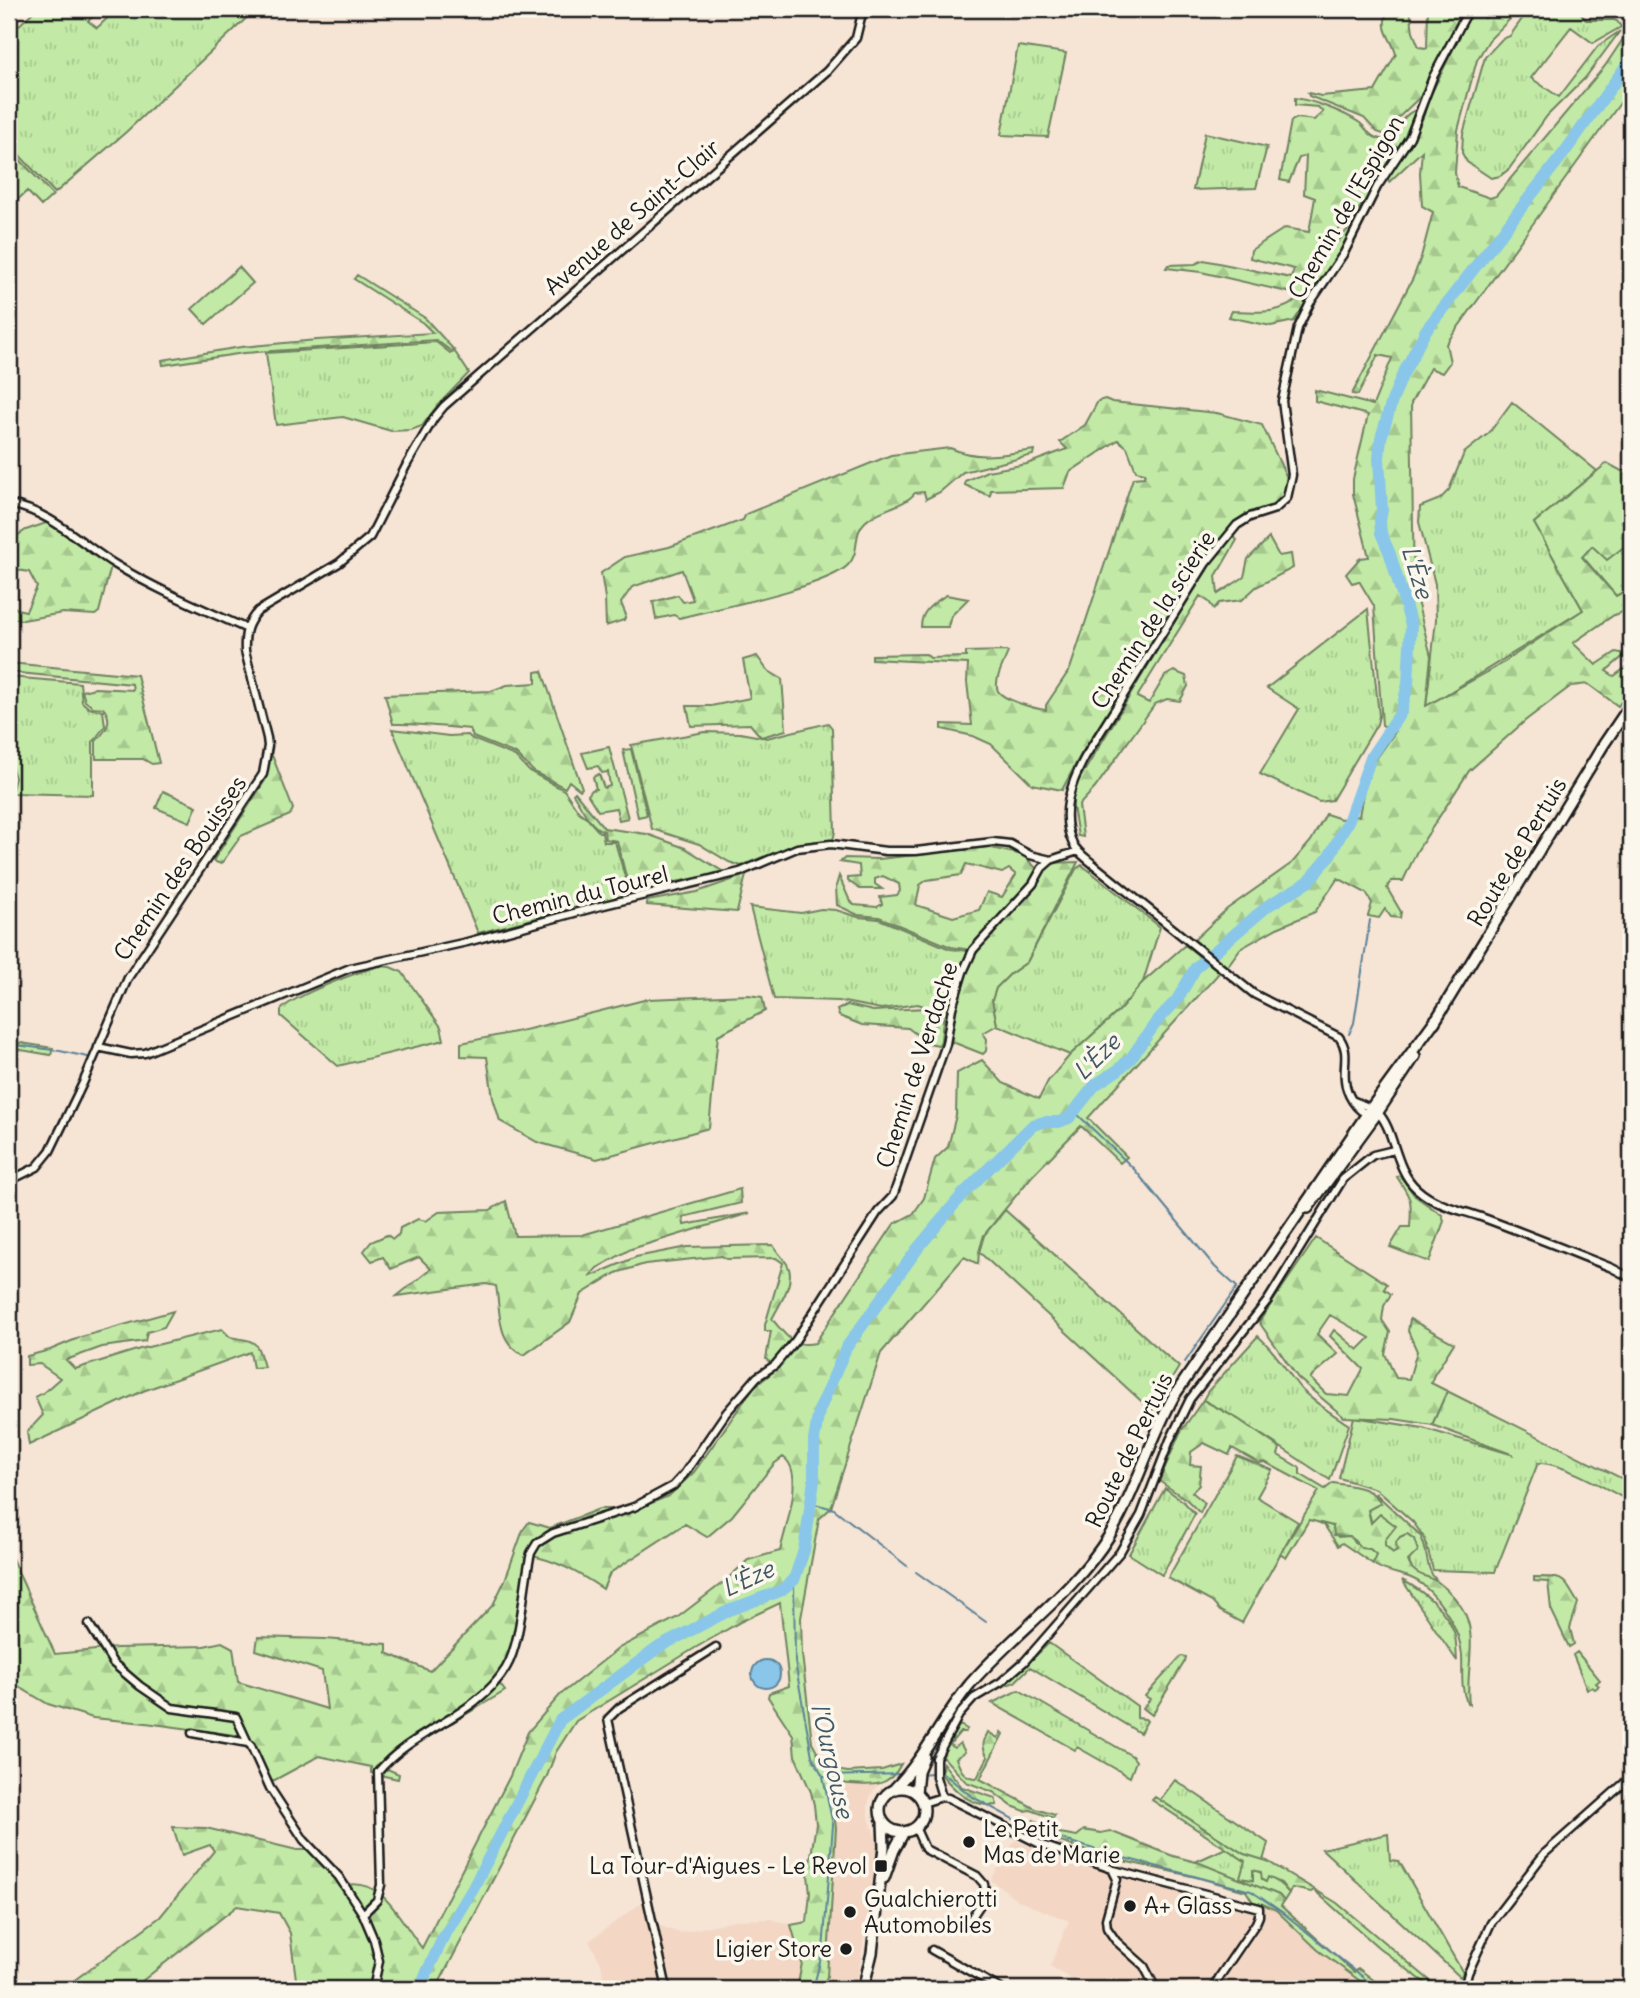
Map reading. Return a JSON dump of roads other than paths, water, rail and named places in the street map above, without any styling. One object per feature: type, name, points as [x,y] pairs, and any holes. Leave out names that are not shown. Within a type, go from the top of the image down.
[{"type":"main road","name":"Route de Pertuis","points":[[895,1788],[968,1687],[1007,1645],[1062,1593],[1108,1538],[1174,1396],[1436,1019],[1631,704]]},
{"type":"main road","name":"Route de Pertuis","points":[[916,1793],[918,1771],[930,1743]]},
{"type":"main road","points":[[863,1989],[872,1953],[884,1847],[881,1802],[889,1791],[895,1788],[910,1789],[923,1803],[922,1819],[915,1827],[904,1832],[892,1830],[883,1822]]},
{"type":"main road","points":[[878,1893],[894,1850],[904,1832]]},
{"type":"street","name":"Avenue de Saint-Clair","points":[[247,629],[250,620],[258,611],[339,563],[370,537],[433,418],[827,71],[856,38],[863,9]]},
{"type":"street","name":"Chemin de l'Espigon","points":[[1284,389],[1298,328],[1310,303],[1344,253],[1377,187],[1410,137],[1433,77],[1469,9]]},
{"type":"street","name":"Chemin de la scierie","points":[[1078,851],[1071,836],[1068,798],[1073,778],[1085,757],[1206,563],[1237,525],[1250,517],[1275,509],[1287,498],[1293,475],[1282,401],[1284,389]]},
{"type":"street","points":[[9,504],[32,510],[65,527],[116,565],[247,629]]},
{"type":"street","name":"Chemin des Bouisses","points":[[9,1181],[37,1167],[50,1151],[128,978],[263,774],[268,746],[246,651],[247,629]]},
{"type":"street","name":"Chemin du Tourel","points":[[98,1047],[145,1054],[350,968],[455,945],[740,872],[812,844],[916,851],[993,842],[1010,844],[1030,855],[1051,860]]},
{"type":"street","points":[[1051,860],[1078,851],[1264,1001],[1339,1037],[1345,1048],[1345,1084],[1353,1100],[1386,1125],[1394,1150],[1414,1186],[1437,1203],[1580,1255],[1631,1278]]},
{"type":"street","name":"Chemin de Verdache","points":[[363,1914],[377,1900],[381,1885],[378,1772],[398,1750],[478,1700],[506,1668],[517,1634],[531,1553],[537,1543],[553,1533],[634,1507],[673,1486],[726,1413],[757,1377],[775,1365],[795,1341],[878,1212],[893,1196],[946,1044],[956,992],[973,950],[1033,884],[1042,868],[1051,860]]},
{"type":"street","points":[[942,1797],[936,1777],[936,1758],[959,1715],[974,1698],[1002,1682],[1024,1662],[1120,1552],[1141,1515],[1170,1440],[1190,1399],[1268,1300],[1343,1179],[1373,1155],[1394,1150]]},
{"type":"street","points":[[89,1623],[113,1662],[140,1686],[172,1708],[236,1717],[270,1788],[304,1840],[339,1877],[363,1914],[379,1961],[373,1989]]},
{"type":"street","points":[[667,1989],[608,1718],[619,1708],[716,1647]]},
{"type":"street","points":[[192,1733],[248,1743]]},
{"type":"street","points":[[1464,1989],[1468,1973],[1491,1923],[1544,1854],[1631,1777]]},
{"type":"street","points":[[923,1803],[942,1797],[964,1805],[1042,1845],[1112,1869],[1256,1906],[1259,1908],[1259,1916],[1220,1976],[1216,1989]]},
{"type":"street","points":[[915,1827],[925,1849],[975,1874],[983,1882],[986,1896],[970,1920]]},
{"type":"street","points":[[1112,1869],[1117,1879],[1106,1919],[1108,1930],[1144,1966],[1156,1989]]},
{"type":"street","points":[[932,1950],[1001,1989]]},
{"type":"street","points":[[984,1989],[992,1983]]},
{"type":"water","points":[[766,1660],[776,1664],[780,1674],[776,1684],[766,1688],[756,1684],[752,1674],[756,1664]]},
{"type":"waterway","name":"L'Èze","points":[[419,1989],[443,1938],[473,1888],[560,1720],[659,1647],[730,1610],[780,1591],[794,1580],[804,1550],[808,1523],[814,1480],[814,1440],[819,1411],[846,1348],[918,1248],[962,1195],[1033,1125],[1069,1118],[1095,1085],[1131,1058],[1157,1021],[1177,1000],[1196,967],[1269,905],[1308,882],[1329,857],[1349,819],[1371,757],[1401,712],[1408,684],[1411,625],[1381,533],[1380,521],[1382,510],[1379,458],[1381,438],[1392,401],[1426,330],[1564,153],[1631,59]]},
{"type":"waterway","points":[[1349,1034],[1354,1023],[1370,920]]},
{"type":"waterway","points":[[9,1044],[88,1057]]},
{"type":"waterway","points":[[1074,1111],[1134,1169],[1215,1267],[1237,1287],[1185,1362]]},
{"type":"waterway","points":[[811,1503],[834,1509],[907,1566]]},
{"type":"waterway","points":[[916,1572],[986,1622]]},
{"type":"waterway","name":"l'Ourgouse","points":[[794,1580],[795,1662],[812,1756],[823,1776],[833,1825],[823,1950],[813,1989]]},
{"type":"waterway","points":[[920,1774],[932,1773]]},
{"type":"waterway","points":[[938,1773],[943,1773],[971,1796],[1035,1831],[1113,1855],[1251,1891],[1282,1912],[1378,1989]]},
{"type":"waterway","points":[[823,1776],[904,1774]]},
{"type":"place","name":"Le Petit Mas de Marie","points":[[969,1842]]},
{"type":"place","name":"La Tour-d'Aigues - Le Revol","points":[[881,1866]]},
{"type":"place","name":"A+ Glass","points":[[1130,1906]]},
{"type":"place","name":"Gualchierotti Automobiles","points":[[850,1912]]},
{"type":"place","name":"Ligier Store","points":[[846,1949]]}]
